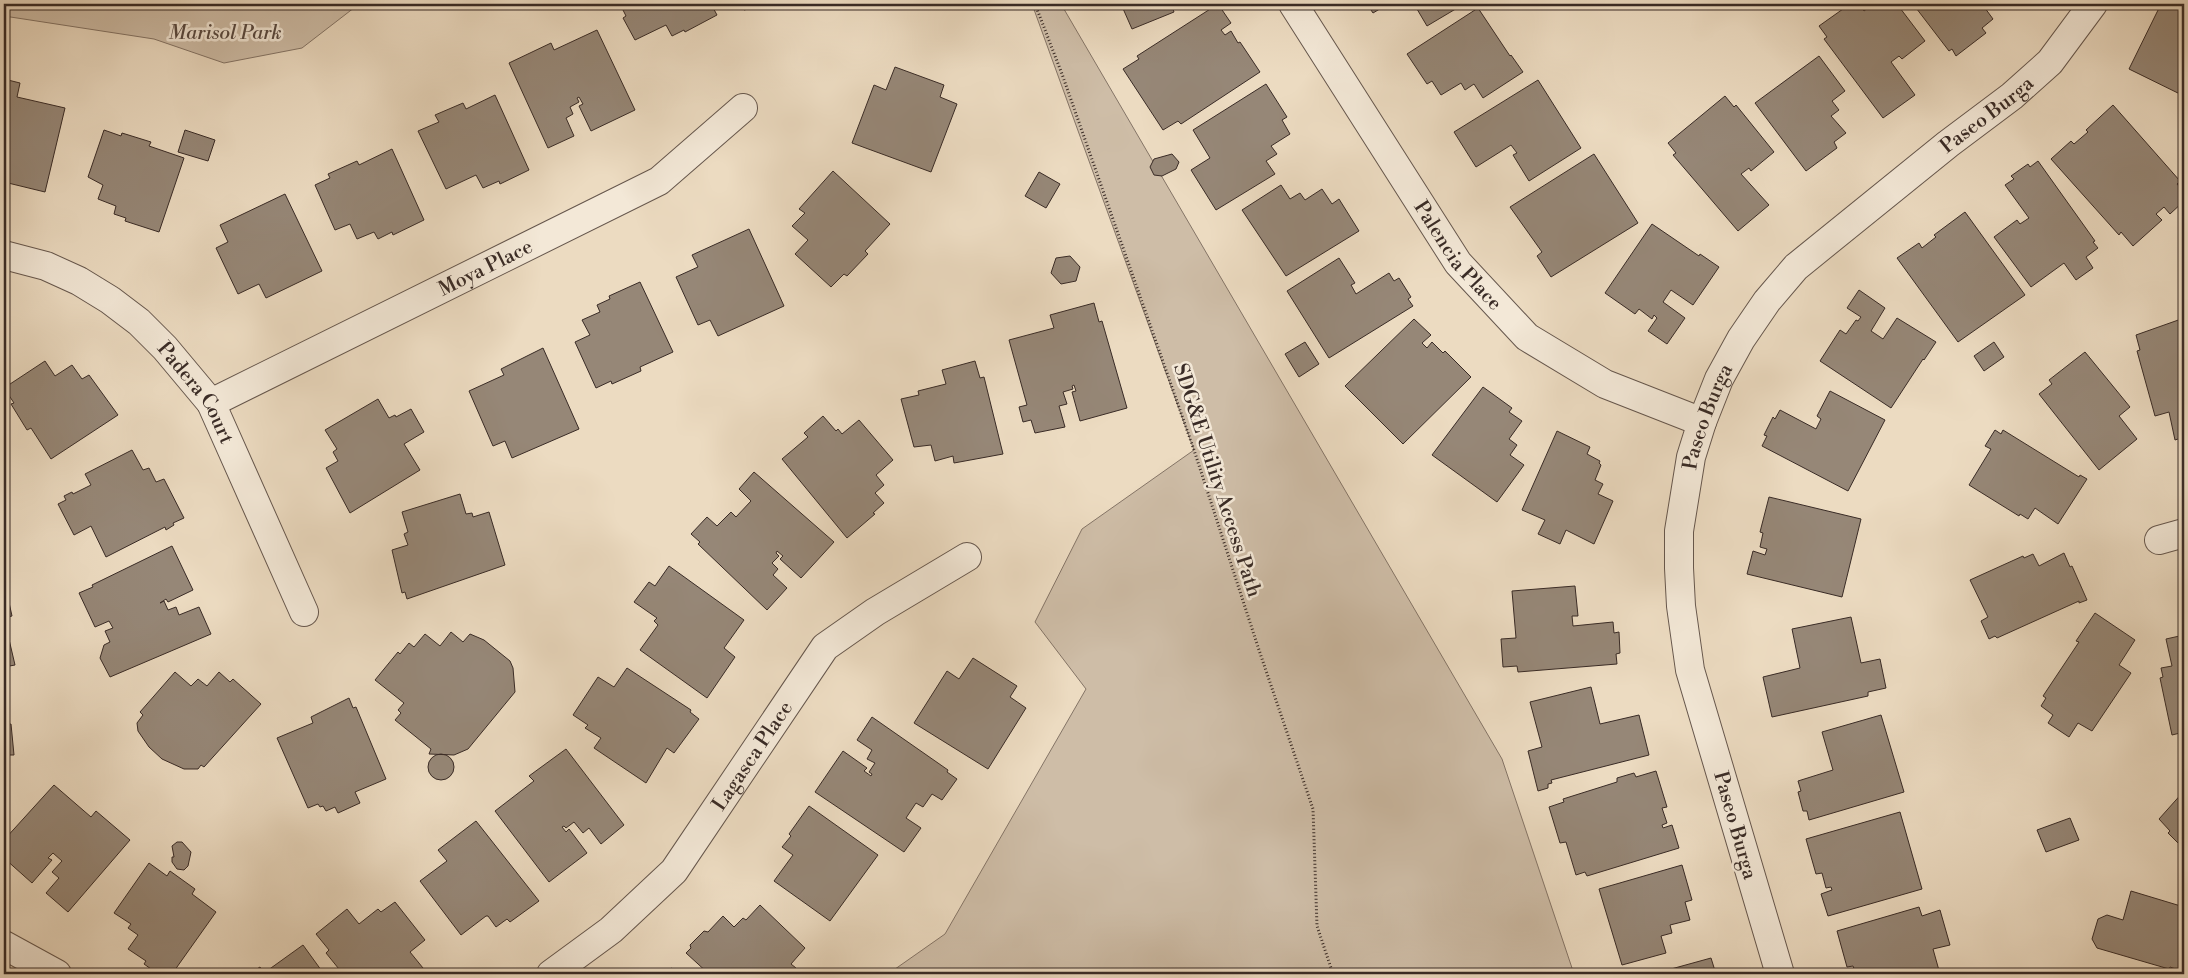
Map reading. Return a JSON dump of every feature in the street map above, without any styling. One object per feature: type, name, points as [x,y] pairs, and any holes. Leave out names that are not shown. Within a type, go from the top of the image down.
[{"type":"street","name":"Palencia Place","points":[[1294,4],[1458,263],[1527,336],[1605,384],[1702,422]]},
{"type":"street","name":"Paseo Burga","points":[[1780,974],[1690,670],[1681,606],[1678,568],[1679,531],[1688,476],[1702,422],[1719,379],[1741,339],[1767,301],[1796,266],[2034,77],[2050,62],[2093,4]]},
{"type":"street","name":"Moya Place","points":[[211,403],[659,181],[743,108]]},
{"type":"street","name":"Padera Court","points":[[4,255],[46,266],[79,281],[110,300],[139,322],[165,348],[211,403],[304,612]]},
{"type":"street","name":"Lagasca Place","points":[[552,974],[611,930],[674,871],[825,647],[875,612],[967,557]]},
{"type":"street","points":[[4,945],[57,974]]},
{"type":"path","name":"SDG&E Utility Access Path","points":[[1035,4],[1062,74],[1194,450],[1313,810],[1317,926],[1333,974]]},
{"type":"green space","name":"Marisol Park","points":[[4,4],[359,4],[302,48],[224,63],[154,39],[4,16]]},
{"type":"green space","points":[[1032,4],[1061,4],[1502,759],[1574,974],[888,974],[945,934],[1086,689],[1035,622],[1082,529],[1194,450]]},
{"type":"building","points":[[620,4],[711,4],[717,15],[685,32],[684,30],[672,36],[666,25],[635,40],[623,18],[626,16]]},
{"type":"building","points":[[735,4],[764,5],[744,10],[743,7],[736,8]]},
{"type":"building","points":[[1121,4],[1171,4],[1174,12],[1132,29]]},
{"type":"building","points":[[1218,4],[1231,23],[1221,30],[1225,35],[1231,31],[1260,72],[1181,124],[1178,121],[1163,130],[1123,69],[1139,59],[1137,56]]},
{"type":"building","points":[[1367,4],[1388,4],[1373,13]]},
{"type":"building","points":[[1414,4],[1464,4],[1427,26]]},
{"type":"building","points":[[1850,4],[1859,4],[1864,11],[1873,4],[1897,4],[1925,41],[1902,59],[1899,56],[1891,62],[1915,95],[1883,118],[1824,39],[1827,37],[1819,26]]},
{"type":"building","points":[[1913,4],[1982,4],[1993,19],[1982,28],[1986,33],[1956,56],[1952,49],[1949,51]]},
{"type":"building","points":[[2161,4],[2184,4],[2184,96],[2129,69]]},
{"type":"building","points":[[1478,8],[1523,72],[1483,98],[1474,84],[1465,90],[1461,83],[1441,95],[1432,81],[1427,84],[1407,54]]},
{"type":"building","points":[[597,30],[635,110],[591,131],[579,106],[583,104],[579,97],[577,98],[579,102],[570,107],[573,114],[566,118],[574,136],[548,148],[509,63],[551,43],[554,50]]},
{"type":"building","points":[[1819,56],[1845,91],[1832,101],[1839,110],[1831,116],[1846,133],[1834,142],[1837,148],[1806,171],[1755,103]]},
{"type":"building","points":[[895,67],[944,85],[940,97],[957,104],[931,172],[852,143],[874,85],[886,90]]},
{"type":"building","points":[[4,79],[20,83],[17,97],[65,108],[45,192],[4,182]]},
{"type":"building","points":[[1538,80],[1581,148],[1529,181],[1513,155],[1517,153],[1511,145],[1476,167],[1454,132]]},
{"type":"building","points":[[1266,84],[1287,117],[1282,120],[1290,134],[1271,146],[1277,154],[1266,161],[1275,174],[1216,210],[1191,170],[1210,158],[1193,130]]},
{"type":"building","points":[[495,95],[529,170],[500,184],[499,181],[483,188],[476,175],[446,189],[418,131],[439,122],[435,115],[463,103],[466,109]]},
{"type":"building","points":[[1725,96],[1734,107],[1736,105],[1774,152],[1751,171],[1749,168],[1741,174],[1769,205],[1738,231],[1673,155],[1676,153],[1668,143]]},
{"type":"building","points":[[2113,105],[2180,181],[2177,184],[2184,192],[2184,201],[2170,214],[2164,207],[2156,214],[2162,220],[2133,246],[2121,232],[2119,235],[2051,159],[2071,141],[2074,144],[2088,132],[2086,130]]},
{"type":"building","points":[[104,130],[121,136],[122,133],[151,142],[149,146],[184,158],[159,232],[125,221],[126,218],[114,214],[116,206],[98,199],[103,185],[88,177]]},
{"type":"building","points":[[185,130],[215,140],[208,161],[178,152]]},
{"type":"building","points":[[392,149],[424,220],[393,235],[392,232],[378,239],[374,232],[357,239],[350,224],[335,230],[315,185],[330,178],[328,174],[357,161],[359,165]]},
{"type":"building","points":[[1172,154],[1179,162],[1176,169],[1162,176],[1154,175],[1150,167],[1154,159]]},
{"type":"building","points":[[1594,154],[1638,223],[1551,277],[1537,256],[1542,252],[1510,207]]},
{"type":"building","points":[[2038,161],[2095,241],[2093,242],[2098,248],[2086,257],[2093,268],[2076,280],[2064,263],[2031,287],[1994,237],[2017,220],[2020,224],[2029,218],[2005,185],[2014,179],[2011,176],[2028,164],[2030,167]]},
{"type":"building","points":[[833,171],[890,224],[865,251],[868,254],[847,276],[844,274],[831,287],[795,254],[808,240],[792,226],[805,213],[799,209]]},
{"type":"building","points":[[1039,172],[1060,184],[1046,208],[1025,196]]},
{"type":"building","points":[[1281,185],[1290,199],[1300,193],[1305,200],[1322,189],[1332,204],[1339,199],[1359,231],[1286,276],[1242,210]]},
{"type":"building","points":[[285,194],[322,271],[266,298],[259,284],[238,294],[216,248],[228,242],[220,225]]},
{"type":"building","points":[[1965,212],[2025,295],[1958,342],[1897,258],[1919,243],[1922,248],[1936,237],[1934,235]]},
{"type":"building","points":[[1652,224],[1699,256],[1700,254],[1719,267],[1693,305],[1671,290],[1663,302],[1685,318],[1667,344],[1648,331],[1657,318],[1654,315],[1652,319],[1639,309],[1635,314],[1605,293]]},
{"type":"building","points":[[749,229],[784,306],[718,336],[710,320],[698,325],[676,277],[698,267],[692,255]]},
{"type":"building","points":[[1070,256],[1080,267],[1076,281],[1061,284],[1051,273],[1056,258]]},
{"type":"building","points":[[1339,258],[1355,283],[1351,285],[1356,294],[1389,273],[1394,281],[1399,278],[1411,297],[1408,299],[1413,306],[1329,358],[1287,291]]},
{"type":"building","points":[[640,282],[673,352],[640,367],[641,371],[612,384],[611,381],[596,388],[575,342],[590,335],[582,320],[600,312],[597,305],[610,299],[609,296]]},
{"type":"building","points":[[1859,290],[1885,308],[1871,331],[1883,339],[1897,318],[1936,342],[1891,408],[1820,361],[1840,330],[1846,334],[1856,320],[1858,321],[1861,317],[1847,308]]},
{"type":"building","points":[[1094,303],[1099,322],[1102,321],[1127,408],[1080,421],[1072,392],[1076,391],[1074,385],[1072,386],[1073,389],[1063,392],[1067,404],[1059,406],[1065,427],[1035,433],[1031,420],[1023,422],[1019,407],[1027,405],[1009,340],[1054,328],[1050,315]]},
{"type":"building","points":[[2184,318],[2184,437],[2175,440],[2169,412],[2155,416],[2137,351],[2140,350],[2136,335]]},
{"type":"building","points":[[1414,319],[1431,335],[1422,343],[1427,348],[1432,342],[1443,353],[1445,351],[1471,377],[1403,444],[1345,386]]},
{"type":"building","points":[[1305,342],[1319,364],[1299,377],[1285,354]]},
{"type":"building","points":[[1994,342],[2004,357],[1984,371],[1974,356]]},
{"type":"building","points":[[543,348],[579,429],[512,458],[505,441],[493,446],[469,391],[504,375],[501,369]]},
{"type":"building","points":[[2085,352],[2130,407],[2119,416],[2137,439],[2099,470],[2039,394],[2052,384],[2049,380]]},
{"type":"building","points":[[45,361],[55,376],[72,365],[82,379],[89,375],[118,415],[51,459],[31,428],[27,430],[11,404],[14,403],[4,388]]},
{"type":"building","points":[[975,361],[980,378],[984,377],[1003,454],[954,463],[953,456],[935,461],[931,445],[914,447],[901,399],[919,395],[918,391],[946,384],[942,370]]},
{"type":"building","points":[[1483,387],[1512,408],[1509,412],[1522,421],[1509,439],[1517,445],[1510,455],[1524,465],[1497,502],[1432,455]]},
{"type":"building","points":[[1830,391],[1885,420],[1848,491],[1762,446],[1767,436],[1764,435],[1773,417],[1775,419],[1780,410],[1816,429],[1821,419],[1817,416]]},
{"type":"building","points":[[378,399],[389,418],[395,415],[396,417],[411,409],[424,432],[404,444],[420,470],[350,513],[326,468],[338,461],[333,452],[337,449],[325,430]]},
{"type":"building","points":[[823,416],[836,431],[838,429],[842,434],[859,420],[893,460],[876,475],[884,485],[875,493],[884,503],[873,513],[875,514],[847,538],[782,459],[808,437],[804,433]]},
{"type":"building","points":[[1995,430],[2001,434],[2003,430],[2079,477],[2080,475],[2087,479],[2058,524],[2035,508],[2028,519],[2020,514],[2019,516],[1969,485],[1991,449],[1985,446]]},
{"type":"building","points":[[1557,431],[1590,447],[1587,454],[1600,461],[1601,465],[1595,480],[1603,484],[1598,494],[1613,501],[1594,544],[1566,530],[1560,544],[1538,534],[1545,520],[1522,510]]},
{"type":"building","points":[[132,450],[143,470],[149,468],[156,482],[164,479],[184,518],[173,523],[174,525],[166,530],[165,527],[106,557],[91,526],[74,535],[58,504],[66,500],[64,496],[72,492],[73,494],[91,485],[85,474]]},
{"type":"building","points":[[754,472],[834,542],[801,578],[780,559],[783,556],[777,551],[776,553],[779,556],[772,563],[778,569],[773,575],[787,588],[767,610],[698,544],[700,542],[691,534],[707,517],[717,526],[731,512],[736,517],[751,501],[739,489]]},
{"type":"building","points":[[460,494],[466,514],[472,513],[473,517],[489,512],[505,565],[407,599],[405,592],[402,593],[392,550],[408,545],[404,534],[408,532],[402,512]]},
{"type":"building","points":[[1769,497],[1861,519],[1842,597],[1747,574],[1753,551],[1765,555],[1767,549],[1760,547],[1763,533],[1760,532]]},
{"type":"building","points":[[172,546],[193,590],[168,602],[166,599],[160,603],[164,601],[168,610],[176,607],[179,615],[199,607],[211,634],[110,677],[100,658],[104,645],[110,642],[105,631],[113,628],[109,621],[95,627],[79,593]]},
{"type":"building","points":[[2064,553],[2087,600],[2079,603],[2079,601],[1997,638],[1995,636],[1989,639],[1981,621],[1988,617],[1970,580],[2023,556],[2024,558],[2033,554],[2039,566]]},
{"type":"building","points":[[669,566],[744,620],[724,648],[735,657],[707,698],[640,650],[658,625],[654,621],[657,618],[634,602],[649,582],[655,586]]},
{"type":"building","points":[[4,580],[12,616],[4,618]]},
{"type":"building","points":[[1575,586],[1578,616],[1572,616],[1573,626],[1613,622],[1614,633],[1619,632],[1620,653],[1616,654],[1617,664],[1518,672],[1517,666],[1503,667],[1501,639],[1516,638],[1512,591]]},
{"type":"building","points":[[2095,613],[2135,640],[2119,665],[2131,673],[2092,731],[2078,723],[2069,737],[2048,723],[2053,715],[2041,706],[2046,698],[2043,696],[2079,642],[2076,641]]},
{"type":"building","points":[[1851,617],[1861,663],[1880,659],[1886,688],[1868,692],[1868,696],[1772,717],[1763,677],[1800,668],[1792,629]]},
{"type":"building","points":[[4,618],[15,665],[4,667]]},
{"type":"building","points":[[451,632],[463,642],[470,634],[484,640],[510,661],[513,668],[515,692],[468,749],[454,755],[429,754],[431,749],[395,720],[401,713],[398,710],[404,703],[375,680],[398,652],[400,654],[409,643],[414,647],[425,634],[440,646]]},
{"type":"building","points":[[2184,635],[2184,732],[2172,735],[2160,678],[2163,677],[2161,668],[2172,666],[2166,639]]},
{"type":"building","points":[[973,658],[1017,686],[1010,697],[1026,708],[988,769],[914,723],[947,671],[959,679]]},
{"type":"building","points":[[627,668],[691,710],[690,712],[699,719],[674,753],[667,748],[646,783],[594,748],[601,738],[585,728],[588,725],[573,715],[598,677],[614,687]]},
{"type":"building","points":[[175,672],[191,686],[198,679],[207,686],[219,672],[230,682],[233,679],[261,704],[204,767],[201,765],[198,769],[184,769],[162,759],[149,747],[138,731],[137,723],[143,715],[140,712]]},
{"type":"building","points":[[1591,687],[1600,724],[1639,715],[1649,755],[1551,780],[1552,783],[1548,784],[1548,788],[1538,791],[1528,751],[1542,747],[1530,702]]},
{"type":"building","points":[[349,698],[353,708],[356,707],[386,779],[355,792],[360,803],[338,813],[335,807],[326,811],[323,806],[320,807],[318,804],[308,808],[277,738],[313,723],[311,717]]},
{"type":"building","points":[[1881,715],[1904,792],[1809,820],[1807,811],[1803,811],[1798,792],[1801,791],[1798,781],[1833,770],[1822,732]]},
{"type":"building","points":[[872,717],[948,770],[947,772],[957,779],[942,800],[932,794],[923,807],[916,803],[906,818],[921,828],[904,852],[815,792],[843,751],[867,768],[864,771],[871,776],[872,774],[869,772],[875,763],[867,759],[872,750],[857,740]]},
{"type":"building","points":[[11,724],[14,755],[8,755],[9,777],[4,777],[4,725]]},
{"type":"building","points":[[566,749],[624,825],[601,844],[589,828],[583,833],[574,822],[566,828],[562,827],[566,832],[569,829],[587,853],[549,882],[495,811],[534,781],[529,776]]},
{"type":"building","points":[[441,754],[450,758],[454,767],[450,776],[441,780],[432,776],[428,767],[432,758]]},
{"type":"building","points":[[1656,771],[1667,807],[1662,808],[1667,823],[1662,825],[1663,828],[1672,825],[1679,848],[1587,876],[1585,872],[1576,875],[1566,842],[1560,843],[1549,807],[1564,802],[1563,799],[1617,782],[1617,778],[1634,773],[1636,777]]},
{"type":"building","points":[[54,785],[91,817],[96,811],[130,840],[68,912],[46,893],[59,878],[52,872],[62,861],[53,853],[48,858],[52,860],[32,883],[4,858],[4,840]]},
{"type":"building","points":[[2184,791],[2184,849],[2168,833],[2170,831],[2159,819]]},
{"type":"building","points":[[809,806],[878,855],[830,921],[774,881],[793,855],[782,847]]},
{"type":"building","points":[[1900,812],[1922,889],[1828,916],[1821,894],[1832,890],[1831,887],[1826,888],[1822,873],[1816,874],[1806,839]]},
{"type":"building","points":[[2070,818],[2079,840],[2046,852],[2037,830]]},
{"type":"building","points":[[476,821],[539,901],[510,922],[507,919],[496,927],[486,916],[461,935],[420,881],[447,861],[438,850]]},
{"type":"building","points":[[177,842],[182,842],[191,852],[188,866],[184,870],[177,869],[172,862],[172,857],[174,857],[172,846]]},
{"type":"building","points":[[149,863],[167,876],[170,871],[195,889],[192,894],[216,912],[172,974],[158,974],[144,964],[146,961],[128,949],[138,935],[128,928],[131,924],[114,913]]},
{"type":"building","points":[[1682,865],[1692,900],[1685,902],[1690,920],[1670,925],[1672,933],[1661,936],[1666,953],[1622,965],[1599,889]]},
{"type":"building","points":[[2131,891],[2184,907],[2184,959],[2181,959],[2178,970],[2097,948],[2092,939],[2098,919],[2107,915],[2123,920]]},
{"type":"building","points":[[395,902],[425,940],[410,952],[423,968],[414,974],[343,974],[326,953],[329,950],[316,934],[347,909],[359,924],[378,909],[381,912]]},
{"type":"building","points":[[760,905],[805,948],[791,964],[796,968],[789,974],[709,974],[686,953],[691,948],[690,945],[704,931],[708,932],[723,916],[734,927],[743,918],[746,920]]},
{"type":"building","points":[[1919,907],[1922,916],[1940,910],[1950,945],[1933,949],[1940,974],[1856,974],[1853,966],[1847,967],[1837,931]]},
{"type":"building","points":[[303,945],[324,974],[249,974],[260,967],[264,973]]},
{"type":"building","points":[[1711,958],[1716,974],[1653,974]]},
{"type":"building","points":[[672,968],[676,974],[662,974]]}]
